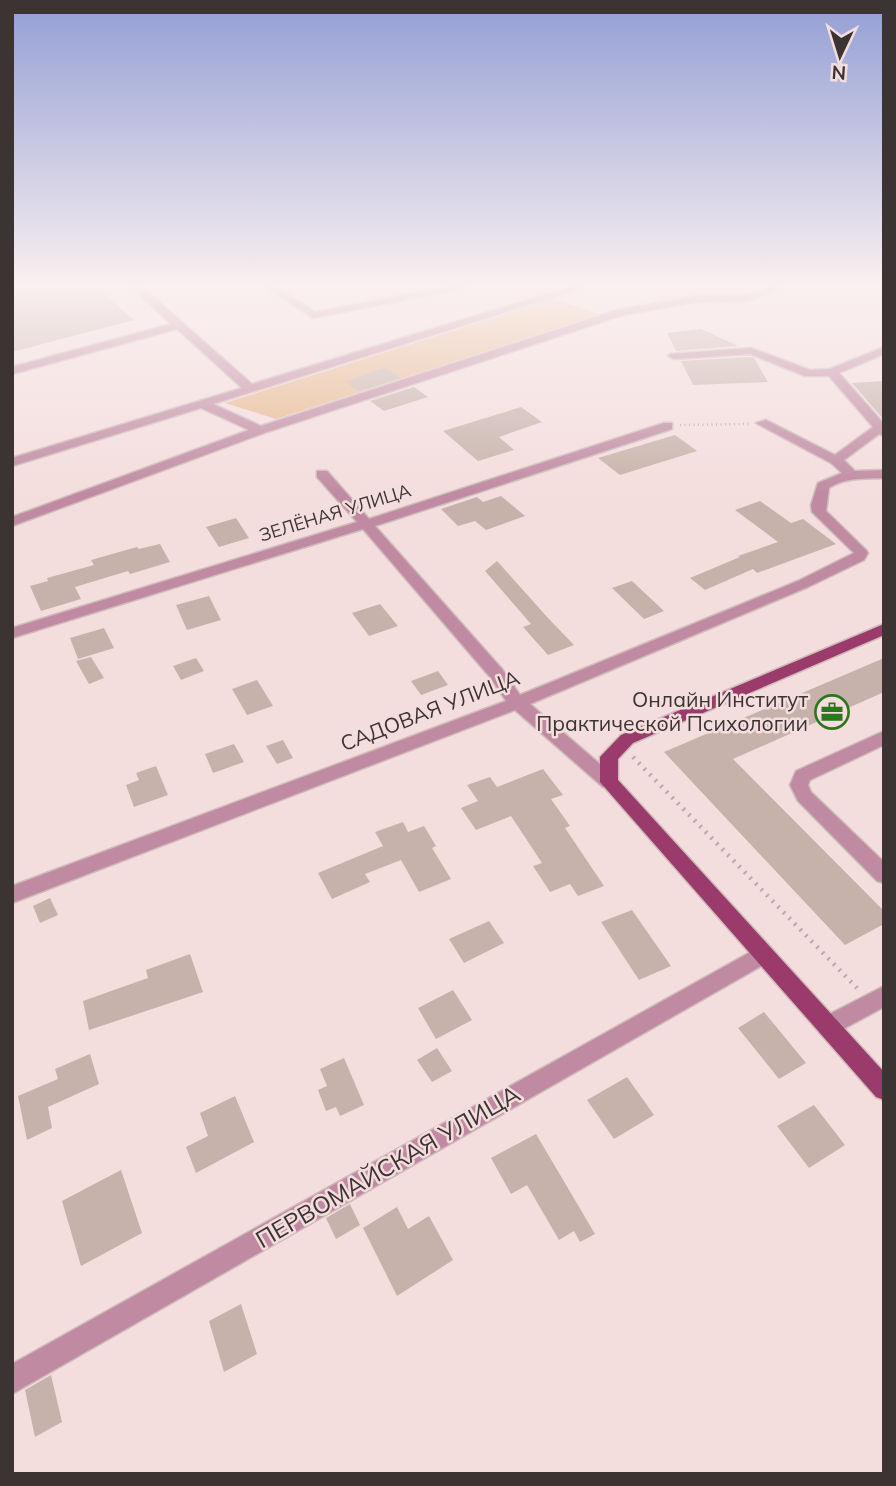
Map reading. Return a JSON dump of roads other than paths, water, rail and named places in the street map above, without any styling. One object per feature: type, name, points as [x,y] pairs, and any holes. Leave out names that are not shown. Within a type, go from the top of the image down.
[{"type":"main road","points":[[884,629],[627,739],[609,757],[610,782],[884,1089]]},
{"type":"street","points":[[12,371],[72,354]]},
{"type":"street","points":[[212,354],[249,388]]},
{"type":"street","points":[[12,462],[359,354]]},
{"type":"street","points":[[12,522],[260,430],[491,354]]},
{"type":"street","points":[[674,356],[699,354]]},
{"type":"street","points":[[759,354],[809,374],[832,372],[874,354]]},
{"type":"street","points":[[832,372],[882,430],[836,460]]},
{"type":"street","points":[[201,403],[260,430]]},
{"type":"street","points":[[762,424],[836,460],[852,476],[884,474]]},
{"type":"street","name":"ЗЕЛЁНАЯ УЛИЦА","points":[[12,633],[366,524],[668,426]]},
{"type":"street","points":[[322,474],[496,673],[517,703],[610,782]]},
{"type":"street","name":"САДОВАЯ УЛИЦА","points":[[12,895],[517,703],[803,584],[859,557],[861,553],[858,549],[823,519],[818,505],[826,483],[852,476]]},
{"type":"street","points":[[884,737],[802,776],[799,785],[804,796],[884,875]]},
{"type":"street","name":"ПЕРВОМАЙСКАЯ УЛИЦА","points":[[12,1380],[763,954]]},
{"type":"street","points":[[828,1026],[877,1000]]},
{"type":"place","name":"Онлайн Институт Практической Психологии","points":[[832,712]]}]
